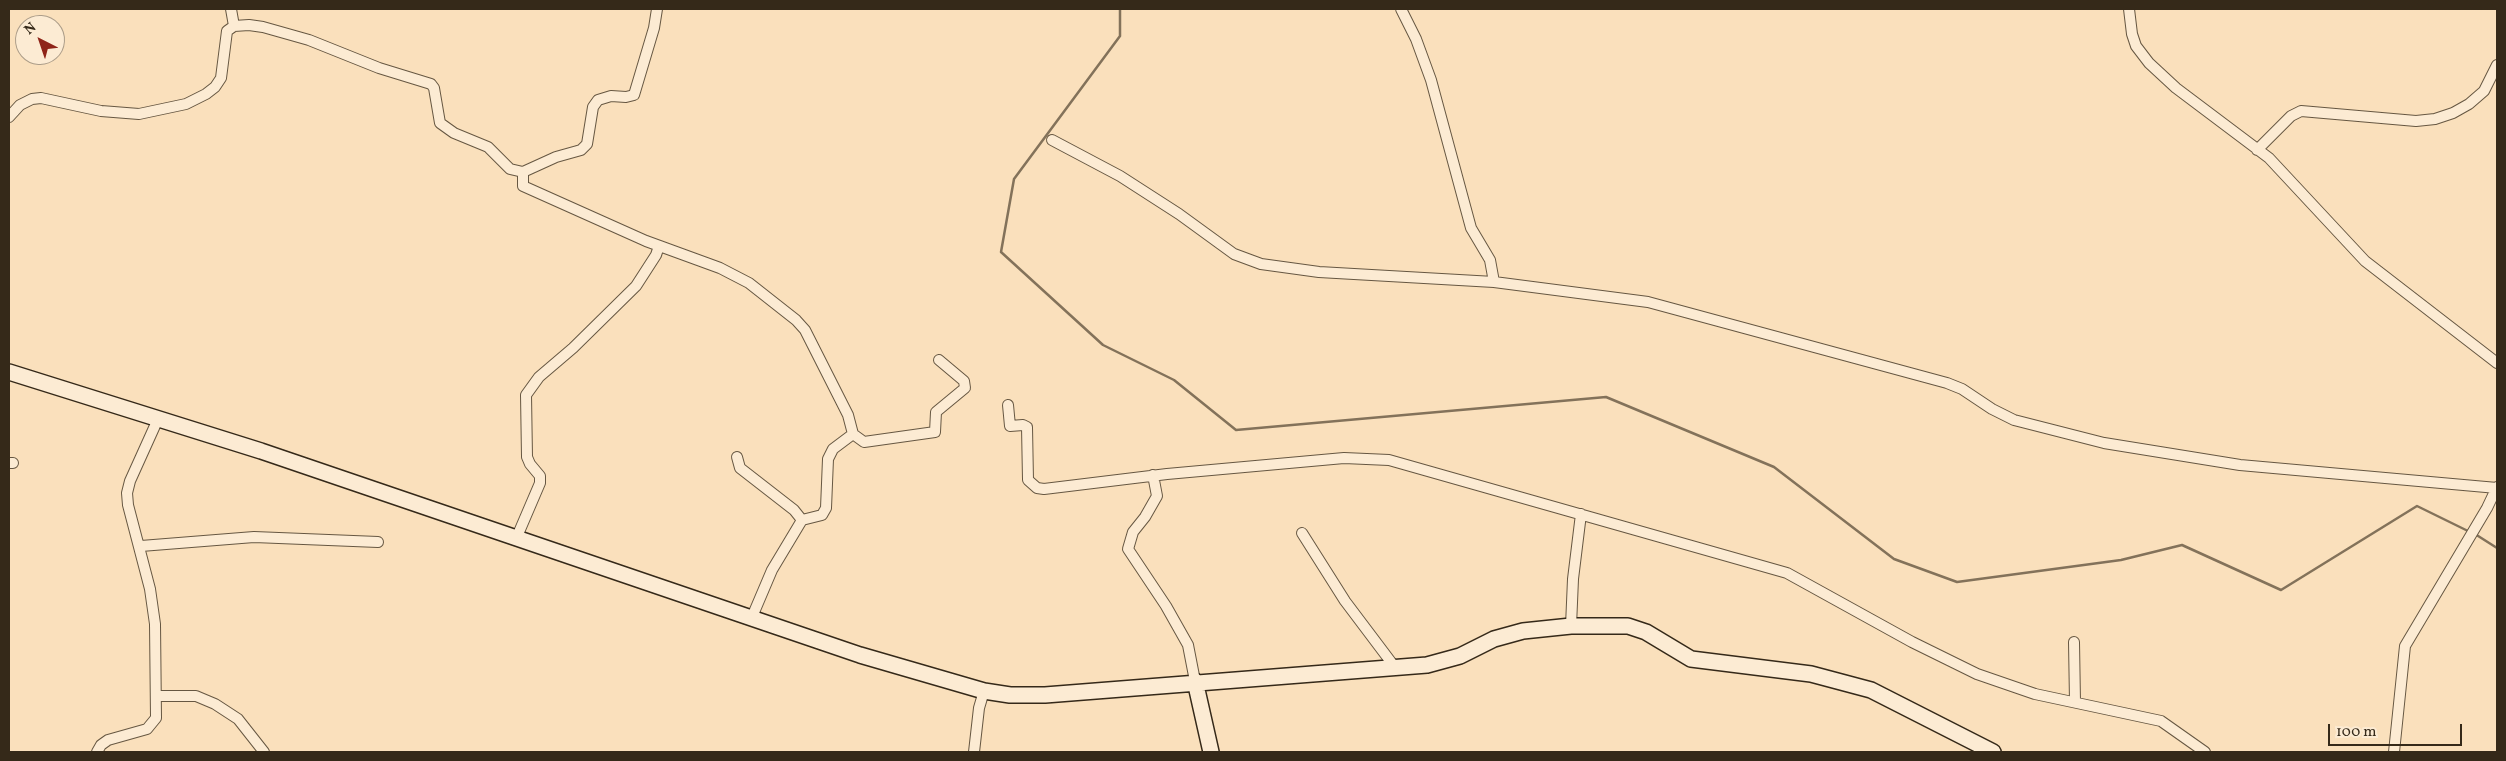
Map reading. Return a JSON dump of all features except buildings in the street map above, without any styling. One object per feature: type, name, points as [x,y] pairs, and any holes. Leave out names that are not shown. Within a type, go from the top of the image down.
[{"type":"street","points":[[231,9],[234,26]]},
{"type":"street","points":[[9,117],[20,105],[32,99],[41,98],[110,113],[139,114],[186,104],[206,94],[215,87],[221,78],[225,35],[234,26],[263,26],[347,54],[379,68],[425,80],[434,88],[440,123],[454,134],[484,145],[510,169],[523,172],[556,157],[584,148],[589,139],[593,107],[598,100],[611,96],[626,97],[634,95],[657,9]]},
{"type":"street","points":[[1401,9],[1428,72],[1471,228],[1490,260],[1494,282]]},
{"type":"street","points":[[2130,9],[2132,34],[2136,46],[2149,63],[2176,88],[2269,158],[2366,261],[2497,363]]},
{"type":"street","points":[[2257,150],[2291,116],[2301,111],[2416,121],[2435,119],[2453,113],[2469,104],[2484,91],[2497,65]]},
{"type":"street","points":[[1052,140],[1120,176],[1179,214],[1234,254],[1262,264],[1319,272],[1494,282],[1626,298],[1714,319],[1846,357],[1947,383],[1962,389],[1992,409],[2014,420],[2104,443],[2240,465],[2497,488],[2488,508],[2405,649],[2394,752]]},
{"type":"street","points":[[523,172],[522,182],[527,188],[659,246],[738,276],[796,320],[815,349],[848,415],[853,434],[864,442],[935,432],[936,412],[965,388],[964,381],[939,360]]},
{"type":"street","points":[[516,539],[540,483],[540,476],[527,457],[526,395],[539,377],[573,348],[636,286],[659,246]]},
{"type":"street","points":[[9,372],[261,451],[860,655],[984,691],[1010,695],[1045,695],[1196,681],[1433,663],[1460,656],[1510,634],[1571,626],[1628,626],[1646,632],[1690,659],[1811,674],[1853,684],[1881,694],[1993,752]]},
{"type":"street","points":[[1008,405],[1010,426],[1023,425],[1027,428],[1028,480],[1037,488],[1044,489],[1153,475],[1344,458],[1370,458],[1414,467],[1787,573],[1912,642],[1977,674],[2035,694],[2161,721],[2205,752]]},
{"type":"street","points":[[98,752],[101,745],[108,740],[147,729],[156,718],[155,624],[141,546],[128,505],[128,487],[158,418]]},
{"type":"street","points":[[752,617],[772,570],[802,520],[816,517],[824,512],[828,459],[832,449],[853,434]]},
{"type":"street","points":[[737,457],[740,468],[794,510],[802,520]]},
{"type":"street","points":[[1153,475],[1157,496],[1145,518],[1133,532],[1128,549],[1166,606],[1188,645],[1211,752]]},
{"type":"street","points":[[1571,626],[1581,514]]},
{"type":"street","points":[[1302,533],[1345,601],[1394,666]]},
{"type":"street","points":[[141,546],[254,537],[378,542]]},
{"type":"street","points":[[2074,642],[2075,702]]},
{"type":"street","points":[[974,752],[979,708],[984,691]]},
{"type":"street","points":[[157,696],[196,696],[215,704],[238,719],[264,752]]},
{"type":"waterway","points":[[1120,9],[1120,36],[1014,179],[1001,252],[1103,345],[1174,380],[1236,430],[1606,397],[1774,467],[1894,559],[1957,582],[2121,560],[2182,545],[2281,590],[2417,506],[2470,532]]},
{"type":"waterway","points":[[2475,534],[2497,548]]}]
